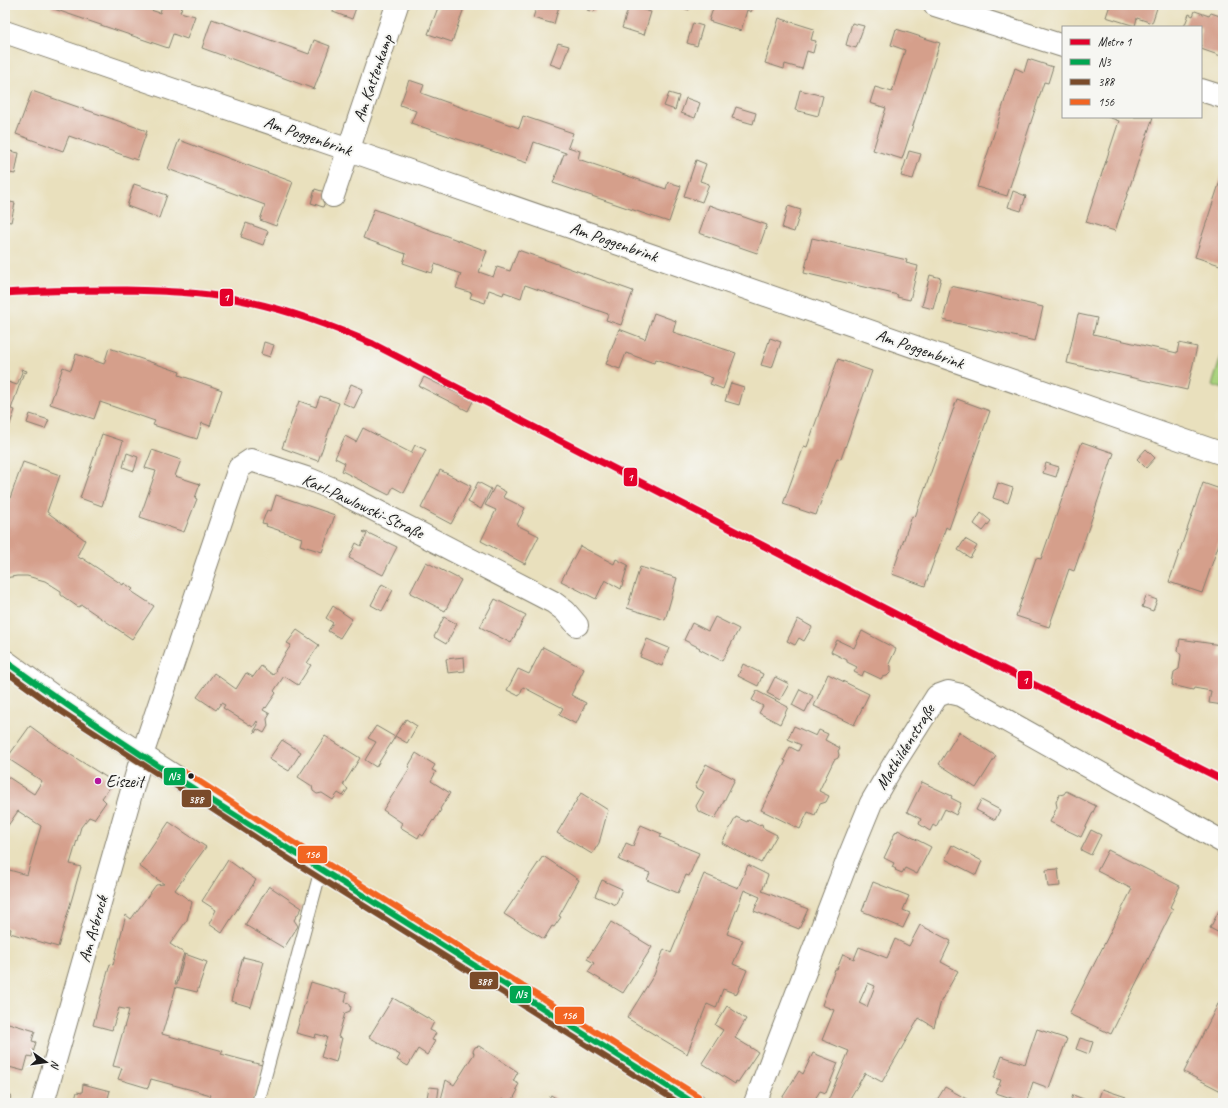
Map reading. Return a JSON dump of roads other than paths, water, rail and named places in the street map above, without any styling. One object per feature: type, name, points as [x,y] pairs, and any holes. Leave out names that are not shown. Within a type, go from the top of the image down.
[{"type":"street","name":"Am Kattenkamp","points":[[334,196],[397,5]]},
{"type":"street","points":[[935,5],[1062,46]]},
{"type":"street","name":"Am Poggenbrink","points":[[5,32],[1223,454]]},
{"type":"street","points":[[1202,90],[1223,97]]},
{"type":"street","name":"Karl-Pawlowski-Straße","points":[[142,755],[240,468],[251,460],[309,479],[338,491],[553,602],[565,611],[577,625]]},
{"type":"street","points":[[5,660],[60,701],[142,755],[694,1103]]},
{"type":"street","name":"Mathildenstraße","points":[[755,1103],[848,859],[871,803],[936,696],[948,692],[961,695],[1223,842]]},
{"type":"street","name":"Am Asbrock","points":[[43,1103],[142,755]]},
{"type":"lane","points":[[258,1103],[321,869]]},
{"type":"metro line","name":"1","points":[[5,293],[126,290],[194,293],[235,299],[270,307],[305,317],[339,330],[373,344],[946,640],[1223,780]]},
{"type":"place","name":"Eiszeit","points":[[98,781]]}]
